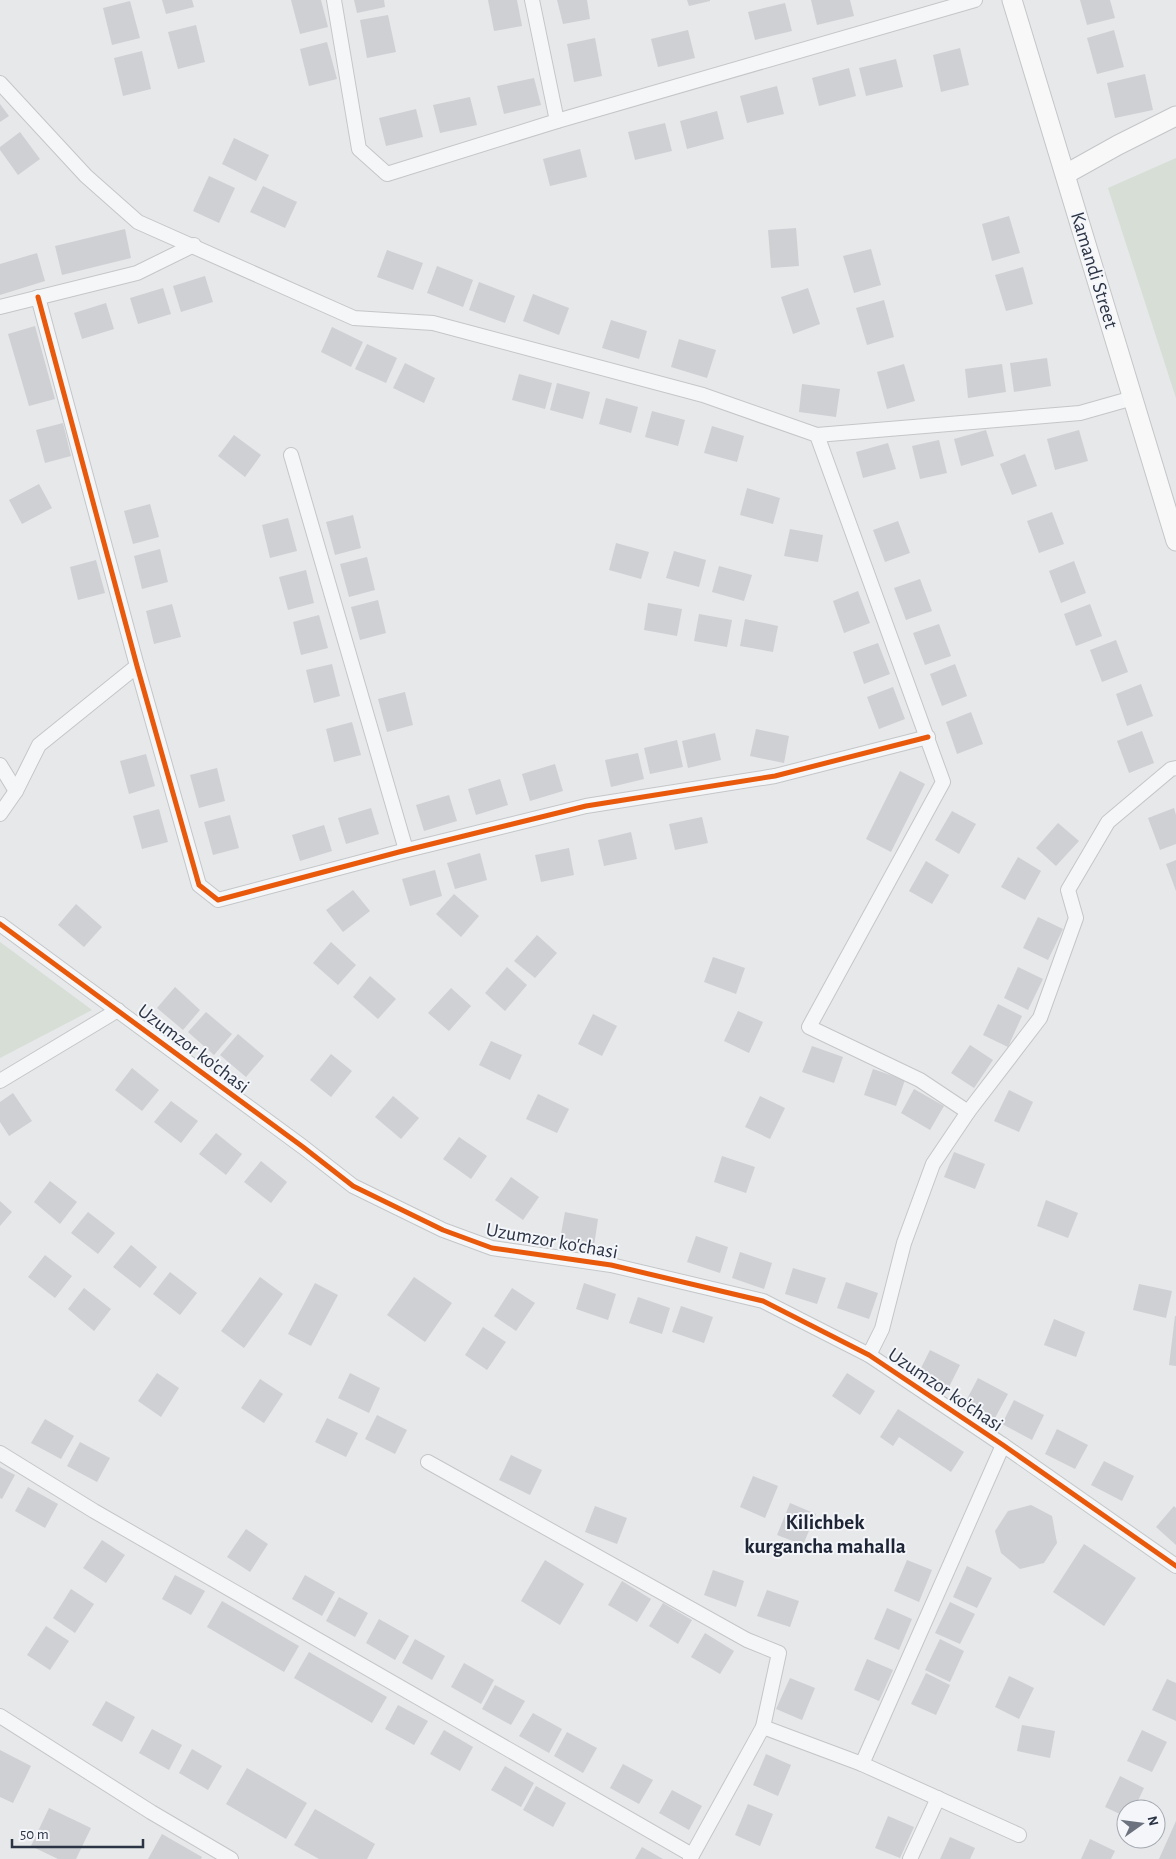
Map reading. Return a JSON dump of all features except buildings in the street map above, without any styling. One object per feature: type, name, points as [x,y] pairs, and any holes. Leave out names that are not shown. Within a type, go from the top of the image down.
[{"type":"main road","name":"Kamandi Street","points":[[1012,0],[1176,541]]},
{"type":"main road","points":[[1066,174],[1176,116]]},
{"type":"street","points":[[334,0],[360,150],[387,174],[556,121],[975,0]]},
{"type":"street","points":[[532,0],[556,121]]},
{"type":"street","points":[[0,83],[86,176],[138,222],[194,245],[354,318],[432,323],[703,395],[817,435],[1080,413],[1133,398]]},
{"type":"street","points":[[0,307],[137,273],[194,245]]},
{"type":"street","points":[[38,297],[137,666],[199,885],[218,900],[406,850],[586,806],[775,776],[928,737]]},
{"type":"street","points":[[817,435],[943,782],[809,1026],[920,1080],[968,1112]]},
{"type":"street","points":[[291,455],[406,850]]},
{"type":"street","points":[[0,814],[16,791],[39,745],[137,666]]},
{"type":"street","points":[[0,765],[16,791]]},
{"type":"street","points":[[869,1355],[882,1329],[904,1243],[933,1164],[968,1112],[1040,1018],[1076,918],[1068,890],[1108,822],[1171,769],[1176,768]]},
{"type":"street","name":"Uzumzor ko'chasi","points":[[0,924],[303,1147],[353,1186],[443,1230],[492,1248],[611,1265],[763,1301],[869,1355],[1176,1566]]},
{"type":"street","points":[[0,1081],[118,1010]]},
{"type":"street","points":[[862,1764],[1002,1445]]},
{"type":"street","points":[[0,1453],[94,1511],[691,1857],[763,1727],[779,1653],[747,1640],[428,1462]]},
{"type":"street","points":[[0,1716],[151,1812],[231,1859]]},
{"type":"street","points":[[763,1727],[862,1764],[1019,1835]]},
{"type":"street","points":[[910,1859],[938,1798]]},
{"type":"shaded area","points":[[1176,158],[1176,398],[1108,188]]},
{"type":"shaded area","points":[[0,942],[92,1010],[0,1058]]},
{"type":"cycle path","points":[[38,297],[137,666],[199,885],[218,900],[399,852],[586,806],[775,776],[928,737]]},
{"type":"cycle path","points":[[0,924],[303,1147],[353,1186],[443,1230],[492,1248],[611,1265],[763,1301],[869,1355],[1003,1445],[1176,1566]]},
{"type":"district","name":"Kilichbek kurgancha mahalla","points":[[825,1534]]}]
